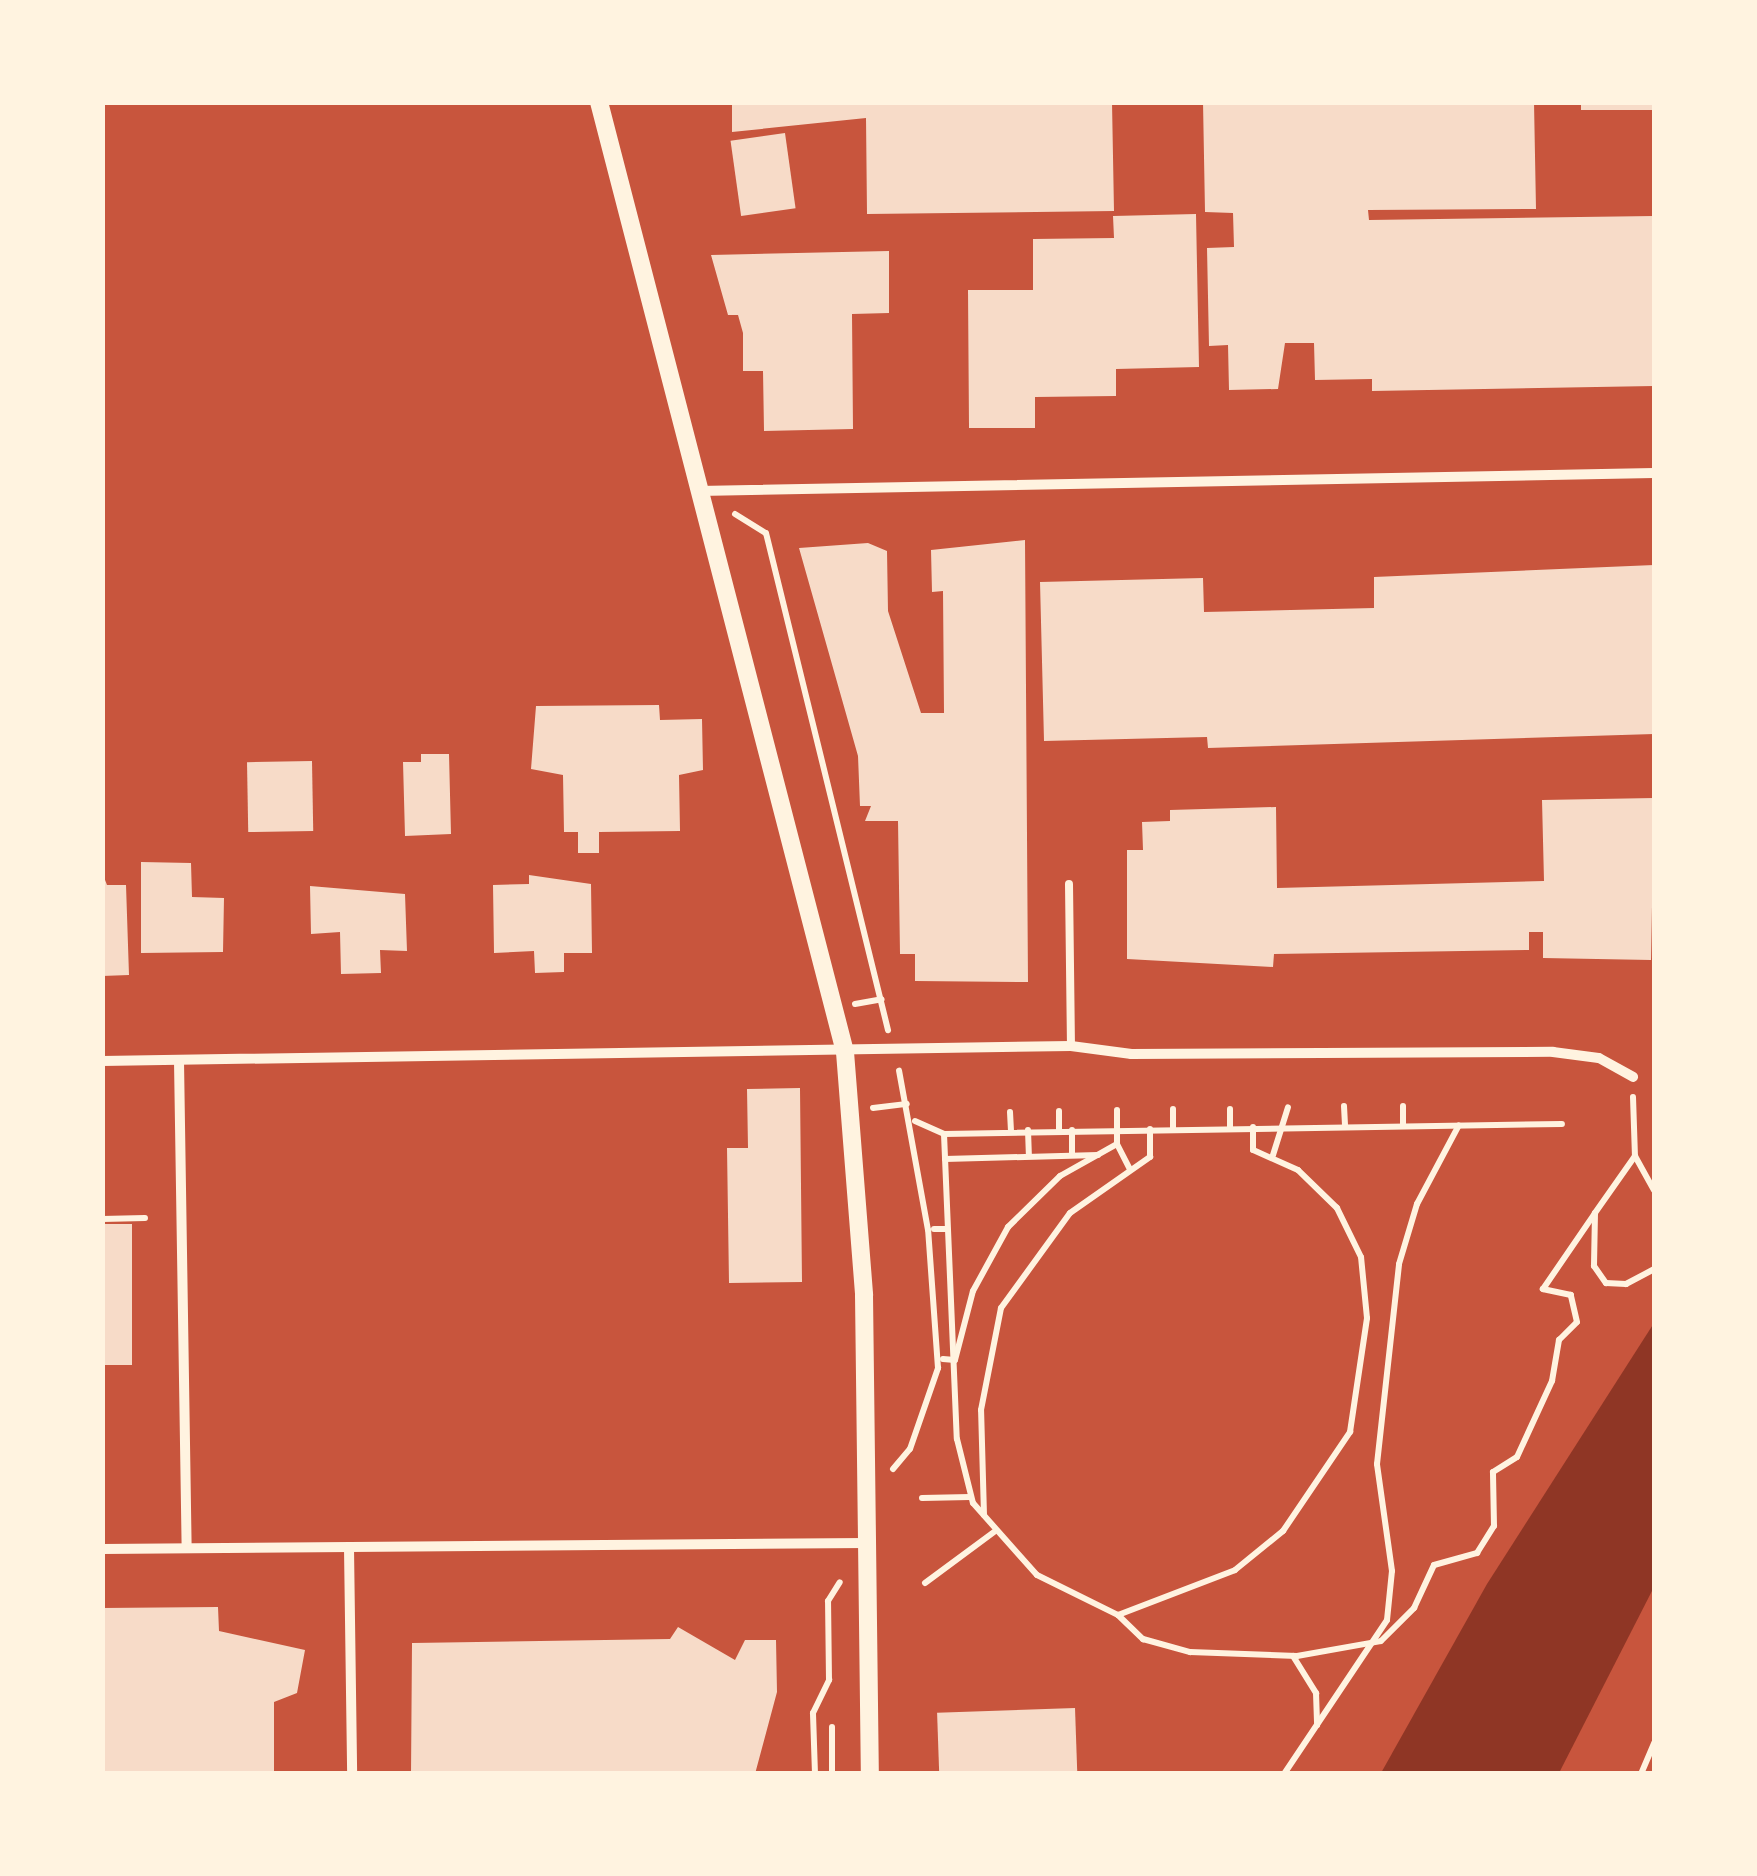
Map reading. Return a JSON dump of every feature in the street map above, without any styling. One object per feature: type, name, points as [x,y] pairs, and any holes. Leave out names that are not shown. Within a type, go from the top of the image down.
[{"type":"street","points":[[599,102],[845,1052],[864,1295],[870,1774]]},
{"type":"street","points":[[699,491],[1654,473]]},
{"type":"street","points":[[102,1061],[1071,1046],[1131,1054],[1553,1052],[1599,1058],[1633,1077]]},
{"type":"street","points":[[178,1061],[187,1547]]},
{"type":"street","points":[[102,1549],[866,1544]]},
{"type":"street","points":[[350,1548],[352,1774]]},
{"type":"lane","points":[[1069,884],[1071,1046]]},
{"type":"path","points":[[766,533],[885,1019]]},
{"type":"path","points":[[865,1002],[882,999]]},
{"type":"path","points":[[1633,1077],[1634,1156],[1654,1190]]},
{"type":"path","points":[[866,1500],[910,1449],[938,1368],[904,1089]]},
{"type":"path","points":[[886,1106],[907,1104]]},
{"type":"path","points":[[1344,1106],[1345,1126]]},
{"type":"path","points":[[1403,1106],[1403,1125]]},
{"type":"path","points":[[1273,1154],[1288,1126],[1288,1107]]},
{"type":"path","points":[[1230,1108],[1230,1127]]},
{"type":"path","points":[[1173,1109],[1174,1128]]},
{"type":"path","points":[[1118,1110],[1117,1144],[1130,1168]]},
{"type":"path","points":[[1059,1111],[1059,1130]]},
{"type":"path","points":[[1010,1112],[1011,1130]]},
{"type":"path","points":[[915,1122],[944,1134],[1562,1124]]},
{"type":"path","points":[[1380,1641],[1392,1571],[1377,1464],[1399,1264],[1417,1204],[1459,1125]]},
{"type":"path","points":[[1118,1614],[1235,1570],[1283,1531],[1350,1432],[1366,1334],[1361,1257],[1337,1208],[1273,1154],[1253,1150],[1253,1127]]},
{"type":"path","points":[[984,1518],[981,1410],[1002,1308],[1070,1213],[1150,1157],[1150,1129]]},
{"type":"path","points":[[1028,1130],[1029,1156]]},
{"type":"path","points":[[1072,1130],[1072,1155]]},
{"type":"path","points":[[944,1134],[956,1439],[971,1496],[994,1532],[1037,1575],[1118,1614],[1143,1639],[1190,1652],[1293,1656],[1380,1641]]},
{"type":"path","points":[[954,1360],[973,1291],[1008,1228],[1060,1176],[1117,1144]]},
{"type":"path","points":[[945,1159],[1099,1154]]},
{"type":"path","points":[[1284,1774],[1380,1641],[1414,1608],[1434,1565],[1477,1553],[1494,1526],[1493,1472],[1517,1457],[1552,1381],[1559,1340],[1577,1322],[1571,1296],[1543,1289],[1634,1156]]},
{"type":"path","points":[[1595,1213],[1594,1266],[1606,1284],[1654,1269]]},
{"type":"path","points":[[102,1218],[145,1218]]},
{"type":"path","points":[[934,1230],[947,1229]]},
{"type":"path","points":[[943,1360],[954,1360]]},
{"type":"path","points":[[922,1498],[971,1496]]},
{"type":"path","points":[[925,1584],[994,1532]]},
{"type":"path","points":[[815,1774],[814,1714],[829,1680],[828,1601],[866,1544]]},
{"type":"path","points":[[1293,1656],[1316,1693],[1317,1726]]},
{"type":"path","points":[[832,1726],[832,1774]]},
{"type":"path","points":[[1641,1774],[1654,1743]]},
{"type":"shaded area","points":[[1654,1323],[1654,1587],[1559,1773],[1381,1773],[1487,1584]]},
{"type":"building","points":[[732,102],[1112,102],[1114,211],[867,214],[866,118],[732,132]]},
{"type":"building","points":[[1203,102],[1534,102],[1536,209],[1368,210],[1369,220],[1654,216],[1654,386],[1372,391],[1372,379],[1315,380],[1314,343],[1285,343],[1278,389],[1229,390],[1228,345],[1209,346],[1207,248],[1234,247],[1233,213],[1205,212]]},
{"type":"building","points":[[1581,102],[1654,102],[1654,110],[1581,110]]},
{"type":"building","points":[[785,133],[796,208],[741,216],[731,141]]},
{"type":"building","points":[[1196,214],[1199,367],[1116,369],[1116,396],[1035,397],[1035,428],[969,428],[968,290],[1033,290],[1033,239],[1114,238],[1113,216]]},
{"type":"building","points":[[889,251],[889,313],[852,314],[853,429],[764,431],[763,371],[743,371],[743,333],[738,315],[728,315],[711,255]]},
{"type":"building","points":[[1025,540],[1028,982],[915,981],[915,954],[900,954],[898,821],[865,821],[871,806],[860,806],[858,756],[799,548],[868,543],[887,551],[888,611],[921,713],[944,713],[943,591],[932,592],[931,550]]},
{"type":"building","points":[[1654,565],[1654,734],[1208,748],[1207,737],[1044,741],[1040,582],[1203,578],[1204,612],[1374,608],[1374,577]]},
{"type":"building","points":[[659,705],[660,720],[702,719],[703,770],[679,775],[680,831],[599,832],[599,853],[578,853],[578,832],[564,832],[563,775],[531,769],[536,706]]},
{"type":"building","points":[[421,754],[449,754],[451,834],[405,836],[403,762],[421,762]]},
{"type":"building","points":[[312,761],[313,831],[248,832],[247,762]]},
{"type":"building","points":[[1654,798],[1651,960],[1543,958],[1543,932],[1529,932],[1529,950],[1274,954],[1273,967],[1127,959],[1127,850],[1143,850],[1142,822],[1170,821],[1170,810],[1276,807],[1277,888],[1544,881],[1542,800]]},
{"type":"building","points":[[141,862],[191,863],[192,897],[224,898],[223,952],[141,953]]},
{"type":"building","points":[[102,872],[107,885],[126,885],[129,975],[102,976]]},
{"type":"building","points":[[529,875],[591,884],[592,953],[564,953],[564,972],[535,973],[534,951],[494,953],[493,885],[529,884]]},
{"type":"building","points":[[310,886],[405,894],[407,951],[380,950],[381,973],[341,974],[340,932],[311,934]]},
{"type":"building","points":[[800,1088],[802,1282],[729,1283],[727,1148],[748,1148],[747,1089]]},
{"type":"building","points":[[102,1224],[132,1224],[132,1365],[102,1365]]},
{"type":"building","points":[[218,1607],[219,1631],[305,1650],[297,1693],[274,1702],[274,1774],[102,1774],[102,1608]]},
{"type":"building","points":[[678,1627],[735,1660],[745,1640],[776,1640],[777,1692],[755,1774],[411,1774],[412,1643],[670,1639]]},
{"type":"building","points":[[1075,1708],[1077,1774],[939,1774],[937,1713]]}]
